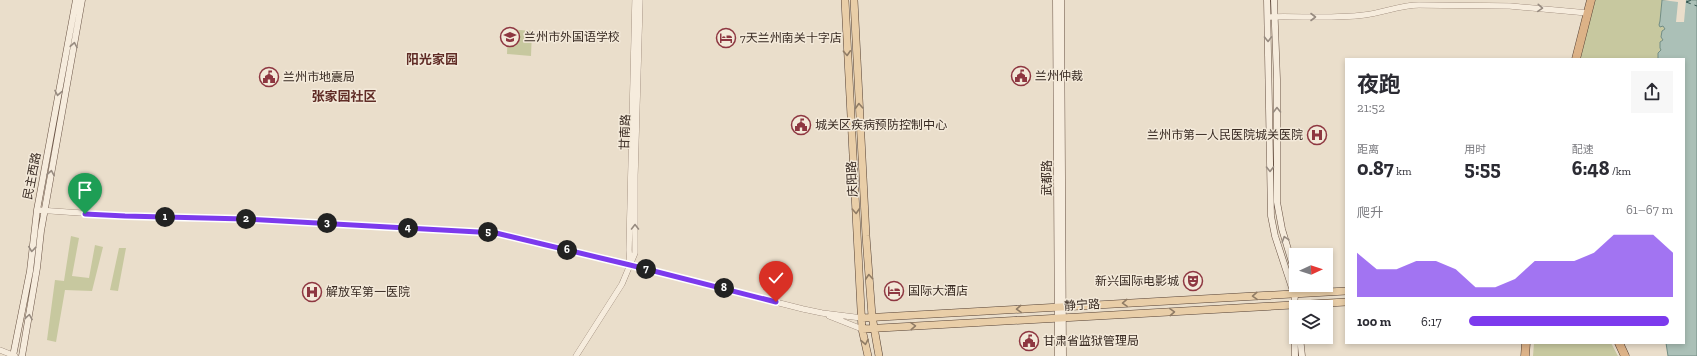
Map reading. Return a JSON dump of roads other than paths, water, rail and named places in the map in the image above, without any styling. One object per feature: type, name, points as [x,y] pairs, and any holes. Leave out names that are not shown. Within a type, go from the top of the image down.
[{"type":"highway","points":[[1576,58],[1586,12],[1587,0]]},
{"type":"highway","points":[[1572,58],[1591,0]]},
{"type":"highway","points":[[1525,356],[1526,344]]},
{"type":"highway","points":[[1619,344],[1624,356]]},
{"type":"main road","name":"民主西路","points":[[14,356],[30,271],[37,210],[76,0]]},
{"type":"main road","name":"民主西路","points":[[22,356],[45,211],[82,0]]},
{"type":"main road","name":"庆阳路","points":[[845,0],[862,328],[868,356]]},
{"type":"main road","name":"庆阳路","points":[[854,0],[858,100],[872,316],[878,356]]},
{"type":"main road","name":"武都路","points":[[1056,0],[1060,307]]},
{"type":"main road","name":"武都路","points":[[1058,356],[1060,318],[1061,0]]},
{"type":"main road","points":[[1267,0],[1271,17],[1277,79],[1278,202],[1282,229],[1289,252]]},
{"type":"main road","points":[[1274,0],[1271,17],[1271,216],[1275,236],[1294,294],[1294,300]]},
{"type":"main road","name":"静宁路","points":[[862,318],[872,316],[1345,291]]},
{"type":"main road","name":"静宁路","points":[[1333,303],[1345,302]]},
{"type":"main road","name":"静宁路","points":[[862,328],[1289,306]]},
{"type":"main road","name":"武都路","points":[[1060,318],[1063,356]]},
{"type":"main road","points":[[1295,344],[1295,356]]},
{"type":"main road","points":[[1301,344],[1302,356]]},
{"type":"street","name":"甘南路","points":[[630,265],[629,242],[635,0]]},
{"type":"street","name":"甘南路","points":[[576,356],[622,284],[635,253],[635,176],[640,0]]},
{"type":"street","points":[[1271,17],[1341,17],[1379,12],[1407,5],[1510,6],[1586,12]]},
{"type":"street","name":"静宁路","points":[[37,210],[125,216],[245,219],[496,233],[822,313],[862,328]]},
{"type":"street","name":"静宁路","points":[[822,313],[862,318]]},
{"type":"street","points":[[0,350],[14,356]]},
{"type":"place","name":"兰州市外国语学校","points":[[510,37]]},
{"type":"place","name":"7天兰州南关十字店","points":[[726,38]]},
{"type":"place","name":"兰州仲裁","points":[[1021,76]]},
{"type":"place","name":"兰州市地震局","points":[[269,77]]},
{"type":"place","name":"城关区疾病预防控制中心","points":[[801,125]]},
{"type":"place","name":"兰州市第一人民医院城关医院","points":[[1317,135]]},
{"type":"place","name":"新兴国际电影城","points":[[1193,281]]},
{"type":"place","name":"国际大酒店","points":[[894,291]]},
{"type":"place","name":"解放军第一医院","points":[[312,292]]},
{"type":"place","name":"甘肃省监狱管理局","points":[[1029,341]]},
{"type":"district","name":"阳光家园","points":[[432,59]]},
{"type":"district","name":"张家园社区","points":[[344,96]]}]
